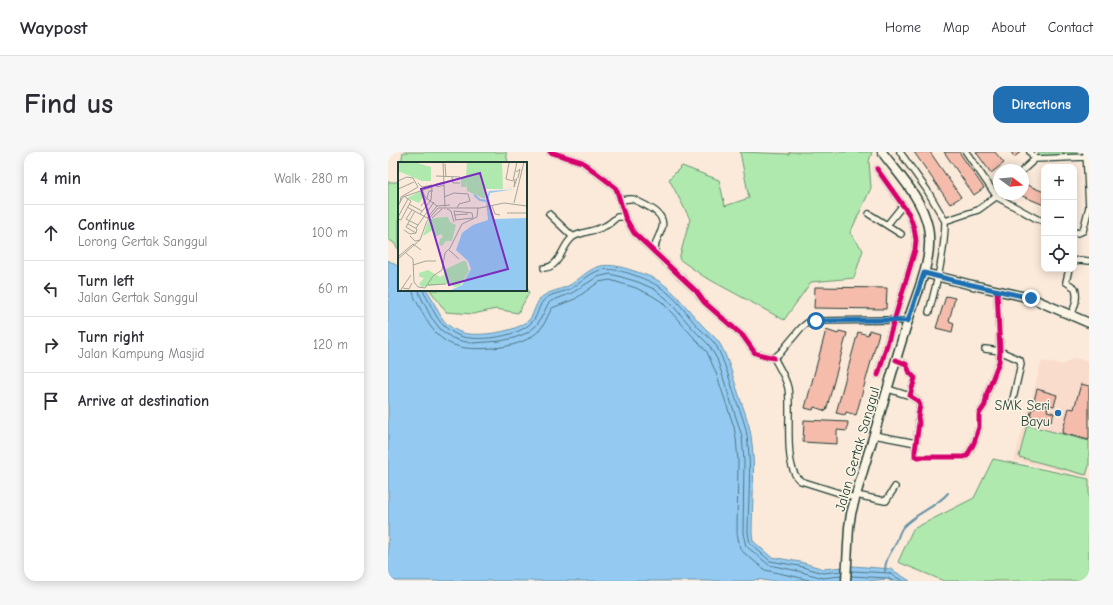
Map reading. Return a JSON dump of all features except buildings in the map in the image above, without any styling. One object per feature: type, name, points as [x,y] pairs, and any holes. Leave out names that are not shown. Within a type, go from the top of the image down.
[{"type":"main road","name":"Jalan Gertak Sanggul","points":[[846,581],[851,514],[896,360],[928,258],[928,228],[924,212],[882,152]]},
{"type":"main road","points":[[924,273],[1031,298],[1089,323]]},
{"type":"street","points":[[550,152],[578,160],[586,164],[615,187],[618,191],[625,218],[634,233],[696,291],[709,307],[743,336],[755,353],[774,358],[785,378],[788,388],[790,458],[796,477],[801,481],[856,496],[883,501],[886,501],[895,487]]},
{"type":"street","points":[[900,152],[927,190],[946,221],[945,238],[938,277],[929,312]]},
{"type":"street","points":[[966,152],[993,188]]},
{"type":"street","points":[[1030,152],[1035,159]]},
{"type":"street","points":[[1029,164],[1035,159],[1087,154],[1089,207],[1083,231],[1077,233]]},
{"type":"street","points":[[877,169],[909,214],[916,240],[915,250],[878,375]]},
{"type":"street","points":[[620,200],[633,199],[658,213],[663,223],[663,227],[656,242],[654,252]]},
{"type":"street","points":[[946,221],[978,210],[993,199]]},
{"type":"street","points":[[1006,200],[1041,220]]},
{"type":"street","points":[[887,225],[903,205]]},
{"type":"street","points":[[549,214],[573,237]]},
{"type":"street","points":[[869,214],[901,234]]},
{"type":"street","points":[[544,268],[549,268],[555,263],[573,237],[605,226],[618,216],[625,218]]},
{"type":"street","points":[[1077,260],[1089,261]]},
{"type":"street","points":[[1068,272],[1066,282],[1075,288],[1076,295],[1072,315]]},
{"type":"street","points":[[888,389],[910,396],[918,401],[920,405],[915,456],[967,456],[974,443],[979,427],[979,414],[985,404],[987,392],[999,362],[1000,351],[997,291]]},
{"type":"street","points":[[774,358],[782,352],[801,328],[807,323],[820,321],[908,321]]},
{"type":"street","points":[[985,349],[1000,351],[1021,361],[1013,399]]},
{"type":"street","points":[[896,360],[906,364],[910,373],[915,378],[910,396]]},
{"type":"street","points":[[874,435],[916,443]]},
{"type":"shaded area","name":"SMK Seri Bayu","points":[[1073,358],[1089,361],[1089,477],[1014,460],[1042,361],[1063,365]]},
{"type":"green space","points":[[403,152],[506,152],[508,162],[401,162]]},
{"type":"green space","points":[[740,152],[789,154],[789,152],[872,152],[869,161],[871,188],[850,233],[863,250],[854,278],[811,282],[784,320],[703,276],[679,259],[690,219],[669,179],[682,166],[719,180],[725,206],[749,198]]},
{"type":"green space","points":[[1037,152],[1078,152],[1077,154],[1041,156]]},
{"type":"green space","points":[[388,182],[398,182],[398,249],[394,243],[388,239]]},
{"type":"green space","points":[[527,288],[529,293],[518,313],[496,309],[473,314],[446,312],[431,291],[527,291]]},
{"type":"green space","points":[[1027,425],[1089,441],[1089,466],[1086,475],[1019,457]]},
{"type":"green space","points":[[993,459],[1089,479],[1089,581],[944,581],[898,562],[913,529],[974,498]]},
{"type":"water","points":[[388,260],[398,266],[398,291],[428,291],[447,324],[463,333],[470,334],[488,334],[516,328],[529,320],[540,298],[572,284],[596,267],[605,265],[624,268],[659,281],[676,296],[703,327],[716,338],[728,363],[751,436],[754,472],[753,541],[771,557],[800,562],[824,569],[853,566],[891,569],[910,581],[890,581],[887,579],[867,581],[768,581],[758,579],[752,581],[388,581]]},
{"type":"waterway","points":[[885,571],[887,560],[903,527],[908,522],[937,503],[948,493]]},
{"type":"cycle path","points":[[550,152],[582,162],[615,187],[625,217],[634,233],[696,291],[704,302],[743,336],[755,353],[774,358]]},
{"type":"cycle path","points":[[877,169],[909,214],[916,240],[915,250],[878,375]]},
{"type":"cycle path","points":[[896,360],[906,364],[910,373],[915,378],[910,396],[918,401],[920,405],[915,456],[967,456],[974,443],[979,427],[979,414],[985,405],[987,393],[999,362],[1000,351],[997,291]]},
{"type":"place","name":"SMK Seri Bayu","points":[[1058,413]]},
{"type":"route","points":[[816,321],[908,321],[924,273],[1031,298]]}]
